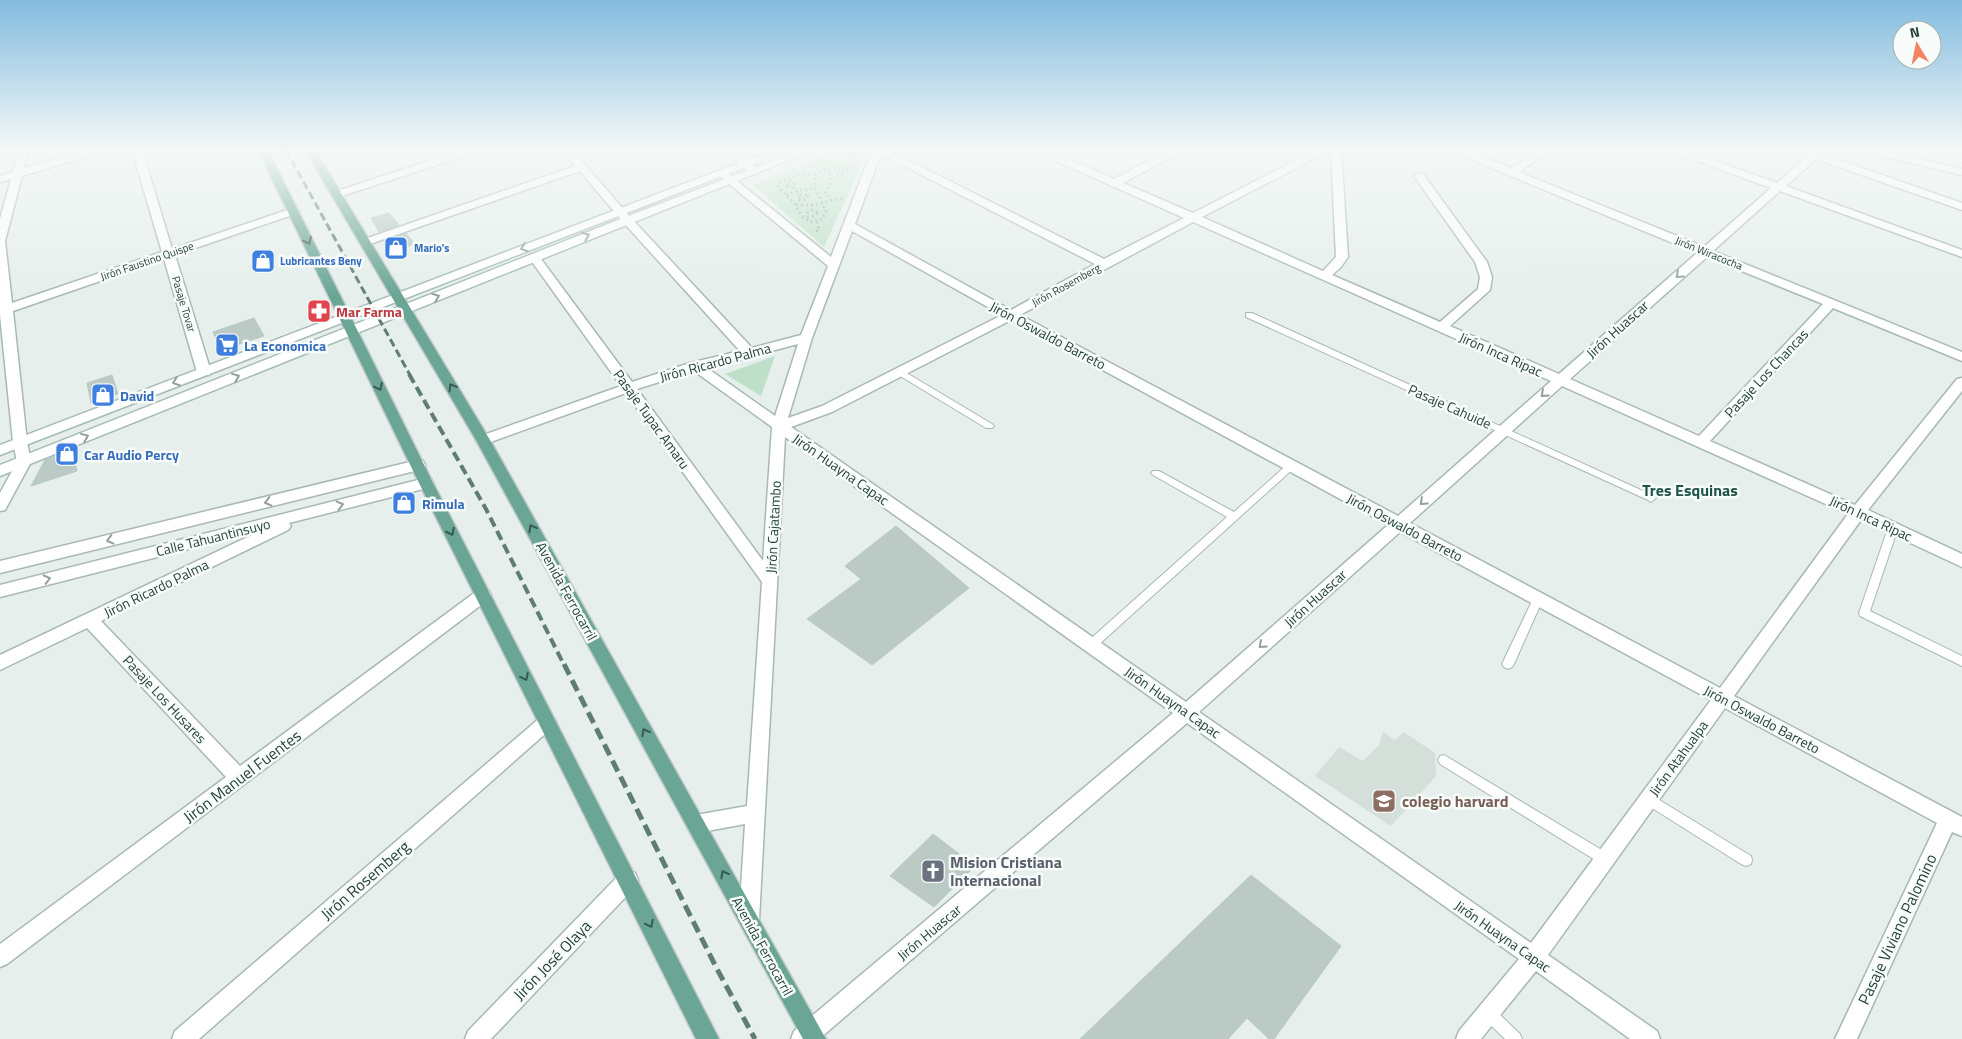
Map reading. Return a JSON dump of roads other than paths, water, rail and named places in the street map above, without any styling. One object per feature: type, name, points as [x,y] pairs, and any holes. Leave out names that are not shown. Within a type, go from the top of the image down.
[{"type":"main road","points":[[288,198],[426,483],[708,1039]]},
{"type":"main road","name":"Avenida Ferrocarril","points":[[341,198],[484,440],[749,920],[810,1037]]},
{"type":"street","points":[[0,506],[24,462],[3,310],[0,241],[10,198]]},
{"type":"street","name":"Pasaje Tovar","points":[[152,198],[204,372]]},
{"type":"street","points":[[366,242],[491,198]]},
{"type":"street","points":[[610,198],[749,353]]},
{"type":"street","points":[[0,471],[349,324],[668,198]]},
{"type":"street","points":[[752,198],[834,265]]},
{"type":"street","name":"Jirón Cajatambo","points":[[749,920],[779,426],[806,338],[859,198]]},
{"type":"street","points":[[975,198],[1104,264]]},
{"type":"street","name":"Jirón Inca Ripac","points":[[1150,198],[1702,442],[1894,528],[1962,561]]},
{"type":"street","name":"Jirón Rosemberg","points":[[779,426],[827,409],[1011,315],[1230,198]]},
{"type":"street","points":[[1324,276],[1337,266],[1342,256],[1339,198]]},
{"type":"street","points":[[1435,198],[1481,262],[1486,277],[1484,290],[1442,327]]},
{"type":"street","name":"Jirón Wiracocha","points":[[1577,198],[1962,357]]},
{"type":"street","name":"Jirón Huascar","points":[[810,1037],[1187,712],[1765,198]]},
{"type":"street","points":[[1810,198],[1962,254]]},
{"type":"street","points":[[1940,198],[1962,207]]},
{"type":"street","name":"Jirón Faustino Quispe","points":[[3,310],[294,211]]},
{"type":"street","points":[[401,303],[534,257],[624,215]]},
{"type":"street","name":"Jirón Oswaldo Barreto","points":[[849,225],[1011,315],[1955,823]]},
{"type":"street","name":"Pasaje Tupac Amaru","points":[[534,257],[770,582]]},
{"type":"street","name":"Pasaje Los Chancas","points":[[1702,442],[1831,303]]},
{"type":"street","points":[[0,450],[204,372],[349,324]]},
{"type":"street","name":"Jirón Ricardo Palma","points":[[484,440],[629,387],[695,366],[806,338]]},
{"type":"street","name":"Jirón Huayna Capac","points":[[695,366],[1650,1039]]},
{"type":"street","name":"Jirón Atahualpa","points":[[1467,1039],[1533,958],[1858,512],[1956,401],[1962,382]]},
{"type":"street","name":"Calle Tahuantinsuyo","points":[[0,566],[418,465]]},
{"type":"street","name":"Calle Tahuantinsuyo","points":[[0,591],[426,483]]},
{"type":"street","name":"Jirón Ricardo Palma","points":[[0,663],[312,512]]},
{"type":"street","name":"Jirón Manuel Fuentes","points":[[0,957],[483,595]]},
{"type":"street","name":"Pasaje Los Husares","points":[[90,620],[239,778]]},
{"type":"street","name":"Jirón Rosemberg","points":[[183,1039],[548,722]]},
{"type":"street","points":[[696,824],[756,813]]},
{"type":"street","name":"Pasaje Viviano Palomino","points":[[1846,1039],[1955,823]]},
{"type":"street","name":"Jirón José Olaya","points":[[476,1039],[628,880]]},
{"type":"lane","name":"Pasaje Cahuide","points":[[1249,315],[1651,498]]},
{"type":"lane","points":[[900,372],[990,426]]},
{"type":"lane","points":[[1091,645],[1291,466]]},
{"type":"lane","points":[[1156,473],[1234,517]]},
{"type":"lane","points":[[1894,528],[1864,613],[1962,661]]},
{"type":"lane","points":[[1508,664],[1538,599]]},
{"type":"lane","points":[[1444,760],[1605,859]]},
{"type":"lane","points":[[1648,799],[1746,860]]},
{"type":"lane","points":[[1488,1013],[1515,1039]]},
{"type":"railway","points":[[313,198],[410,375]]},
{"type":"railway","points":[[409,374],[486,509],[564,665]]},
{"type":"railway","points":[[564,664],[717,969],[755,1039]]},
{"type":"place","name":"Mario's","points":[[396,248]]},
{"type":"place","name":"Lubricantes Beny","points":[[263,261]]},
{"type":"place","name":"Mar Farma","points":[[319,311]]},
{"type":"place","name":"La Economica","points":[[227,345]]},
{"type":"place","name":"David","points":[[103,395]]},
{"type":"place","name":"Car Audio Percy","points":[[67,454]]},
{"type":"place","name":"Rimula","points":[[404,503]]},
{"type":"place","name":"colegio harvard","points":[[1384,801]]},
{"type":"place","name":"Mision Cristiana Internacional","points":[[933,871]]},
{"type":"district","name":"Tres Esquinas","points":[[1690,490]]}]
